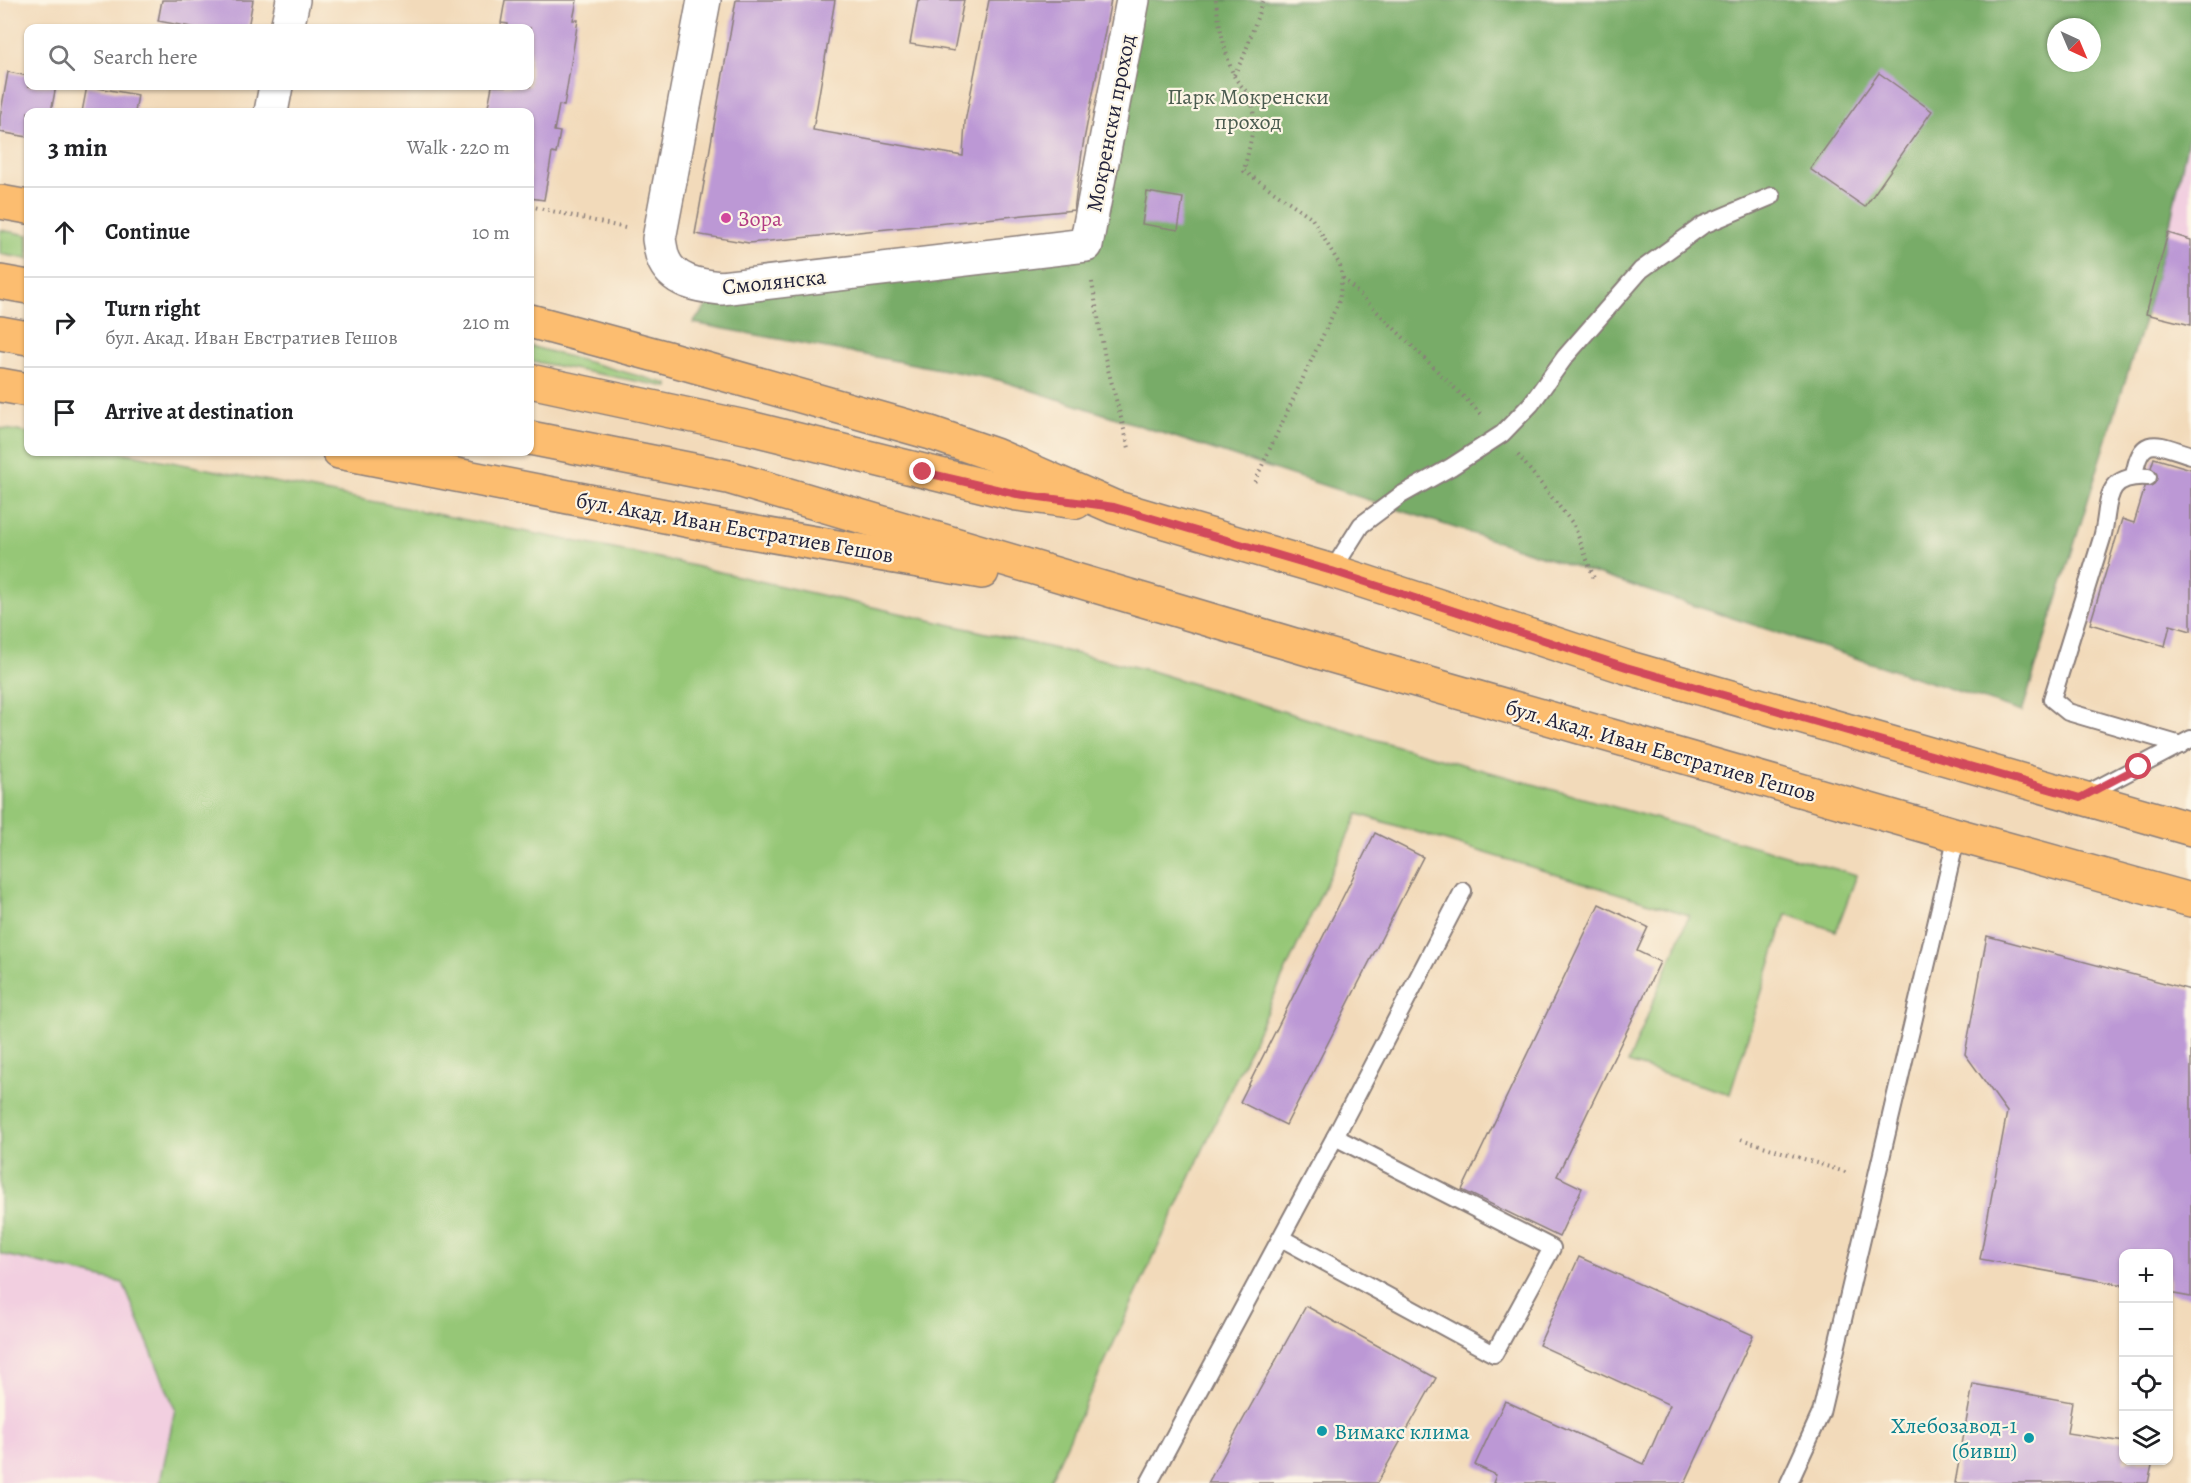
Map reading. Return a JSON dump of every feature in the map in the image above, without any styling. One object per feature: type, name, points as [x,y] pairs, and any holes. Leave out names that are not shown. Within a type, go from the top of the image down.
[{"type":"main road","points":[[0,202],[24,206]]},
{"type":"main road","points":[[0,282],[24,286]]},
{"type":"main road","points":[[534,322],[931,433],[995,455],[1114,507],[1332,571],[1626,667],[2191,829]]},
{"type":"main road","points":[[0,333],[24,337]]},
{"type":"main road","points":[[534,382],[750,428],[1017,494],[1114,507]]},
{"type":"main road","points":[[0,384],[24,389]]},
{"type":"main road","name":"бул. Акад. Иван Евстратиев Гешов","points":[[534,439],[728,477],[1132,597],[1957,835],[2191,900]]},
{"type":"main road","name":"бул. Акад. Иван Евстратиев Гешов","points":[[359,456],[711,525],[1132,597]]},
{"type":"street","points":[[288,24],[293,0]]},
{"type":"street","name":"Смолянска","points":[[704,0],[659,239],[663,259],[675,275],[696,285],[721,288],[1086,245]]},
{"type":"street","name":"Мокренски проход","points":[[1086,245],[1133,0]]},
{"type":"street","points":[[272,108],[275,90]]},
{"type":"lane","points":[[1332,571],[1360,525],[1367,519],[1401,495],[1451,467],[1502,434],[1530,404],[1564,357],[1641,270],[1703,225],[1772,196]]},
{"type":"lane","points":[[2186,742],[2068,712],[2052,699],[2106,526],[2106,503],[2111,489],[2121,481],[2141,477],[2137,458],[2141,451],[2149,445],[2158,445],[2191,455]]},
{"type":"lane","points":[[2080,798],[2186,742]]},
{"type":"lane","points":[[1789,1483],[1821,1413],[1957,835]]},
{"type":"lane","points":[[1149,1483],[1335,1137],[1463,891]]},
{"type":"lane","points":[[1281,1238],[1494,1354],[1552,1248],[1335,1137]]},
{"type":"path","points":[[1216,0],[1217,17],[1234,76],[1250,97],[1252,125],[1244,171],[1311,217],[1340,265],[1342,278],[1339,301],[1252,485]]},
{"type":"path","points":[[1234,76],[1244,56],[1263,0]]},
{"type":"path","points":[[534,207],[631,230]]},
{"type":"path","points":[[1086,245],[1105,358],[1129,448]]},
{"type":"path","points":[[1741,1139],[1875,1182]]},
{"type":"shaded area","points":[[2191,125],[2191,325],[2146,314],[2168,233]]},
{"type":"shaded area","points":[[0,1254],[123,1283],[175,1409],[160,1483],[0,1483]]},
{"type":"green space","name":"Парк Мокренски проход","points":[[1133,0],[2191,0],[2191,125],[2168,233],[2146,314],[2022,712],[999,380],[693,323],[721,288],[1086,245]]},
{"type":"green space","points":[[0,230],[24,234],[24,258],[0,254]]},
{"type":"green space","points":[[534,347],[668,384],[668,387],[534,362]]},
{"type":"green space","points":[[0,428],[24,432],[24,456],[141,456],[659,558],[1148,670],[1390,744],[1857,875],[1836,931],[1786,914],[1730,1094],[1628,1063],[1689,915],[1358,814],[1049,1483],[160,1483],[175,1409],[123,1283],[0,1254]]},
{"type":"building","points":[[162,0],[253,0],[249,24],[174,24],[158,21]]},
{"type":"building","points":[[505,0],[577,0],[573,20],[578,20],[564,106],[559,105],[554,131],[560,132],[556,154],[552,153],[544,200],[534,199],[534,108],[488,108],[491,90],[534,90],[534,24],[501,23]]},
{"type":"building","points":[[736,0],[835,0],[813,130],[963,156],[965,122],[989,0],[1111,0],[1083,145],[1074,210],[749,243],[695,234]]},
{"type":"building","points":[[918,0],[964,0],[954,51],[910,44]]},
{"type":"building","points":[[8,72],[24,75],[24,90],[55,90],[52,108],[24,108],[24,136],[0,132],[0,117]]},
{"type":"building","points":[[1879,73],[1932,111],[1865,207],[1810,169]]},
{"type":"building","points":[[86,90],[110,90],[138,95],[136,108],[83,108]]},
{"type":"building","points":[[1147,192],[1183,198],[1178,230],[1142,224]]},
{"type":"building","points":[[2168,233],[2191,240],[2191,325],[2146,314]]},
{"type":"building","points":[[2154,458],[2191,469],[2191,631],[2170,625],[2165,646],[2090,624],[2122,519],[2134,523]]},
{"type":"building","points":[[1375,833],[1423,857],[1286,1125],[1240,1102]]},
{"type":"building","points":[[1599,904],[1648,927],[1637,951],[1660,962],[1557,1176],[1582,1188],[1559,1237],[1462,1190]]},
{"type":"building","points":[[1987,936],[2191,990],[2191,1297],[2173,1294],[2173,1249],[2119,1249],[2119,1284],[1980,1259],[2007,1112],[1965,1054]]},
{"type":"building","points":[[1579,1257],[1753,1335],[1685,1483],[1493,1483],[1496,1475],[1475,1465],[1505,1401],[1644,1464],[1670,1405],[1539,1345]]},
{"type":"building","name":"Вимакс клима","points":[[1306,1306],[1436,1378],[1377,1483],[1208,1483]]},
{"type":"building","name":"Хлебозавод-1 (бивш)","points":[[1973,1384],[2072,1402],[2067,1433],[2119,1441],[2119,1465],[2152,1465],[2148,1483],[1955,1483]]},
{"type":"place","name":"Зора","points":[[726,218]]},
{"type":"place","name":"Вимакс клима","points":[[1322,1431]]},
{"type":"place","name":"Хлебозавод-1 (бивш)","points":[[2029,1438]]},
{"type":"route","points":[[923,472],[1017,494],[1114,507],[1332,571],[1626,667],[2080,798],[2139,767]]}]
